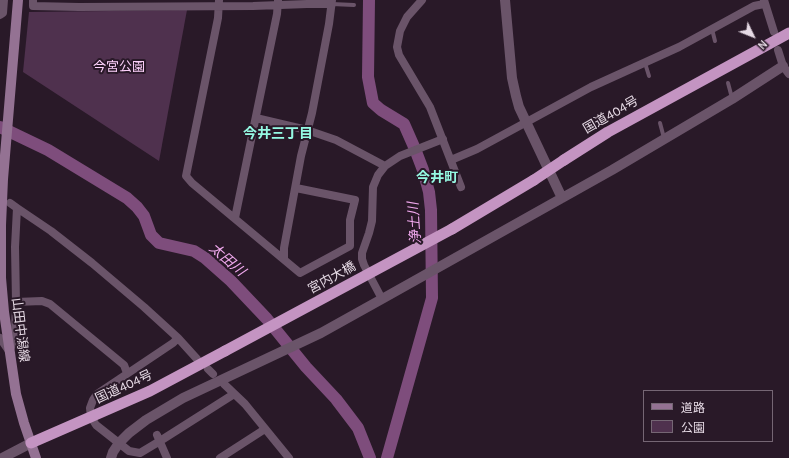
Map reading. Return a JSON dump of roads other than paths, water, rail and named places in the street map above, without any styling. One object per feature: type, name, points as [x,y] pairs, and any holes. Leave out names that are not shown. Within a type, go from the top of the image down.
[{"type":"highway","name":"国道404号","points":[[452,229],[534,180],[608,132],[789,33]]},
{"type":"highway","name":"宮内大橋","points":[[225,351],[452,229]]},
{"type":"highway","name":"国道404号","points":[[31,443],[150,391],[225,351]]},
{"type":"main road","name":"山田中潟線","points":[[18,0],[3,179],[1,278],[9,351],[16,394],[36,458]]},
{"type":"street","points":[[0,15],[3,13],[4,0]]},
{"type":"street","points":[[33,0],[33,6],[136,3],[332,2],[330,24],[308,130],[301,156],[284,248],[284,259]]},
{"type":"street","points":[[422,0],[408,17],[400,31],[397,47],[399,55],[430,107],[452,160],[461,187]]},
{"type":"street","points":[[505,0],[512,78],[517,101],[562,198]]},
{"type":"street","points":[[452,160],[477,149],[591,87],[679,47],[764,2],[774,32]]},
{"type":"street","points":[[219,3],[186,176],[192,183],[300,273],[350,246],[350,220],[356,200],[296,188]]},
{"type":"street","points":[[234,218],[256,118],[278,3]]},
{"type":"street","points":[[111,458],[119,443],[129,433],[167,407],[242,368],[321,333],[414,282],[664,140],[732,99],[786,70],[778,50]]},
{"type":"street","points":[[256,118],[308,130],[336,140],[385,166]]},
{"type":"street","points":[[382,299],[364,265],[362,253],[372,221],[373,187],[378,175],[385,166],[400,156],[443,139]]},
{"type":"street","points":[[10,203],[51,231],[92,263],[178,338],[197,359]]},
{"type":"street","points":[[0,338],[9,351],[14,341],[15,333],[17,208]]},
{"type":"street","points":[[16,302],[42,301],[50,304],[124,365],[128,372]]},
{"type":"street","points":[[178,338],[173,343],[97,394],[90,408],[90,417],[96,425],[129,451],[140,453],[159,438],[234,394]]},
{"type":"street","points":[[224,384],[289,458]]},
{"type":"street","points":[[220,458],[265,429]]},
{"type":"street","points":[[159,438],[167,458]]},
{"type":"street","points":[[2,458],[31,443]]},
{"type":"lane","points":[[332,2],[354,5]]},
{"type":"lane","points":[[712,29],[715,41]]},
{"type":"lane","points":[[645,62],[648,76]]},
{"type":"lane","points":[[728,83],[732,99]]},
{"type":"lane","points":[[660,123],[664,140]]},
{"type":"waterway","name":"浄土川","points":[[369,0],[368,77],[373,103],[381,110],[404,124],[423,170],[429,192],[431,210],[432,298],[387,458]]},
{"type":"waterway","name":"太田川","points":[[0,127],[48,150],[127,198],[144,216],[151,235],[159,243],[194,251],[205,258],[231,281],[267,319],[306,367],[336,399],[358,428],[370,458]]},
{"type":"district","name":"今井三丁目","points":[[278,134]]},
{"type":"district","name":"今井町","points":[[437,178]]},
{"type":"park label","name":"今宮公園","points":[[119,67]]}]
